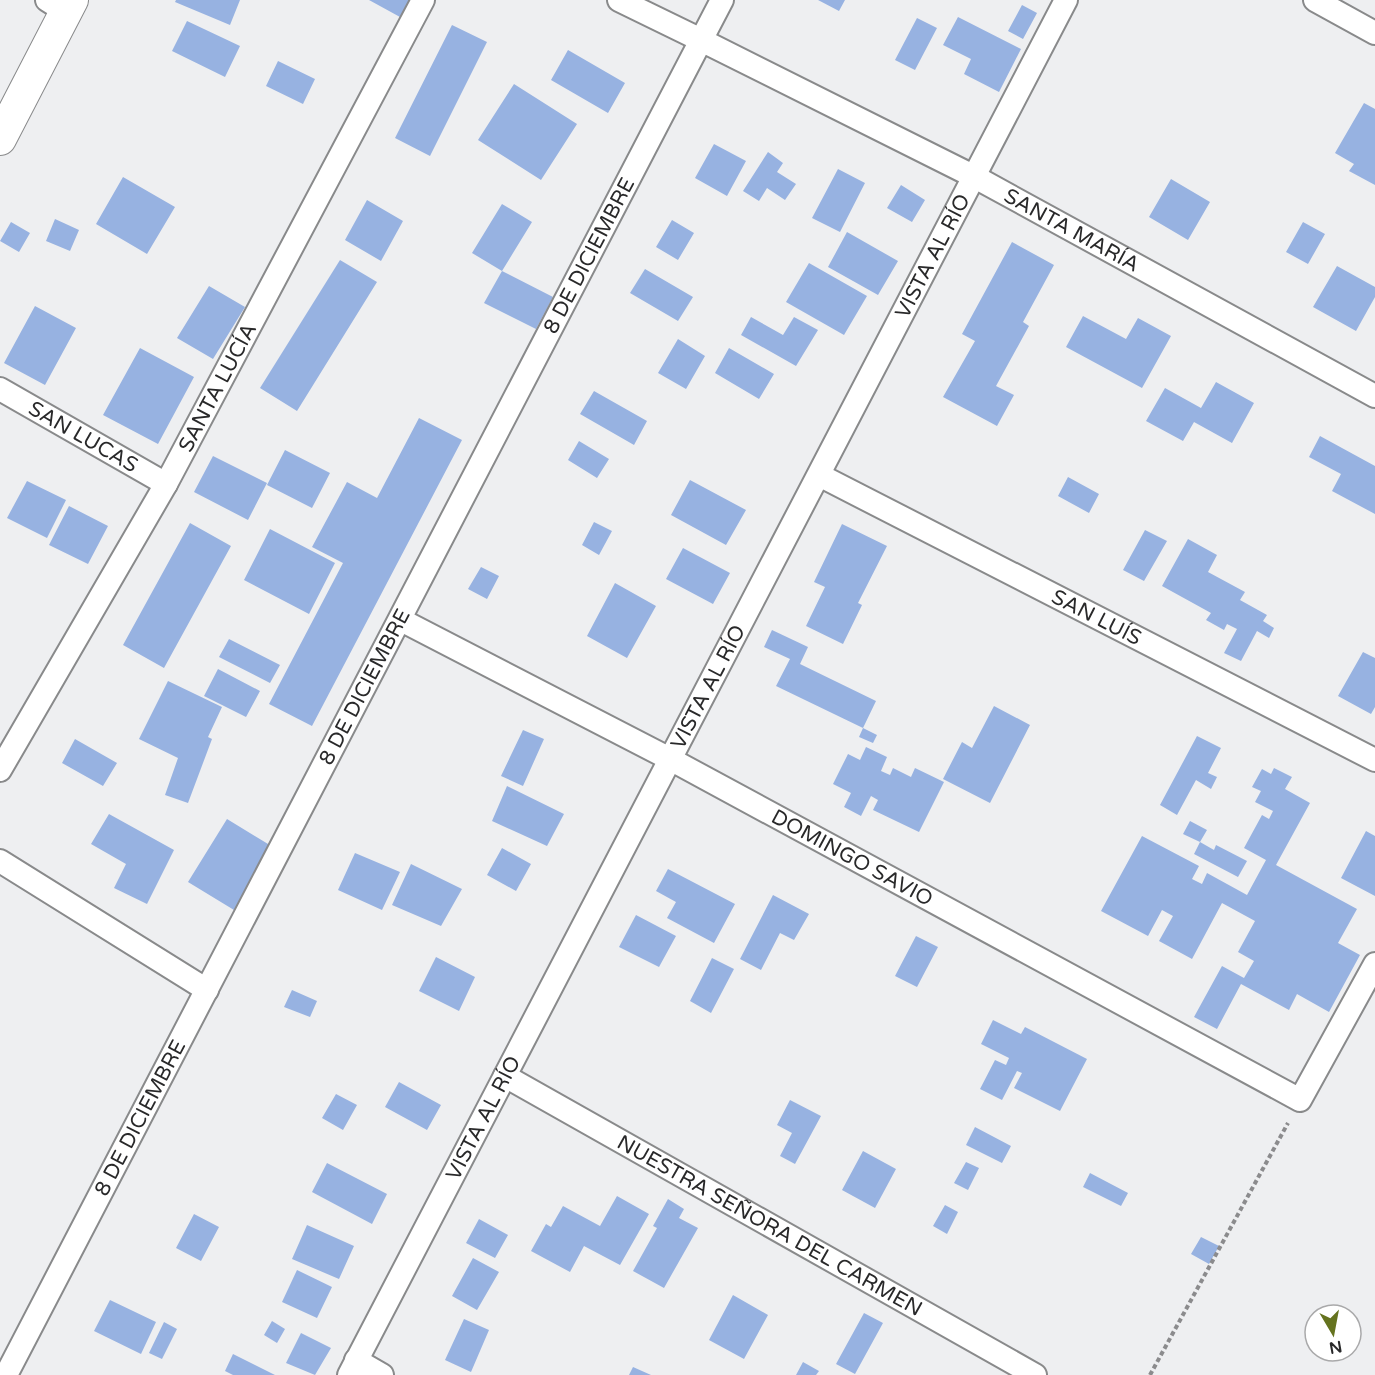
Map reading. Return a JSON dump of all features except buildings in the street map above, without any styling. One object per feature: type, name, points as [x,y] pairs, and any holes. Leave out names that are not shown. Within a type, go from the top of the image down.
[{"type":"street","name":"SANTA LUCÍA","points":[[0,770],[8,736],[165,484],[423,0]]},
{"type":"street","name":"SANTA MARÍA","points":[[619,0],[975,177],[1375,396]]},
{"type":"street","name":"8 DE DICIEMBRE","points":[[6,1375],[722,0]]},
{"type":"street","name":"VISTA AL RÍO","points":[[353,1368],[1066,0]]},
{"type":"street","points":[[1315,0],[1375,33]]},
{"type":"street","points":[[0,140],[62,4]]},
{"type":"street","name":"SAN LUCAS","points":[[0,389],[165,484]]},
{"type":"street","name":"SAN LUÍS","points":[[819,475],[1375,760]]},
{"type":"street","name":"DOMINGO SAVIO","points":[[401,620],[670,759],[1300,1100]]},
{"type":"street","points":[[0,861],[207,990]]},
{"type":"street","points":[[1300,1100],[1375,964]]},
{"type":"street","name":"NUESTRA SEÑORA DEL CARMEN","points":[[505,1076],[1035,1375]]},
{"type":"street","points":[[353,1368],[382,1375]]},
{"type":"path","points":[[1150,1375],[1300,1100]]}]
